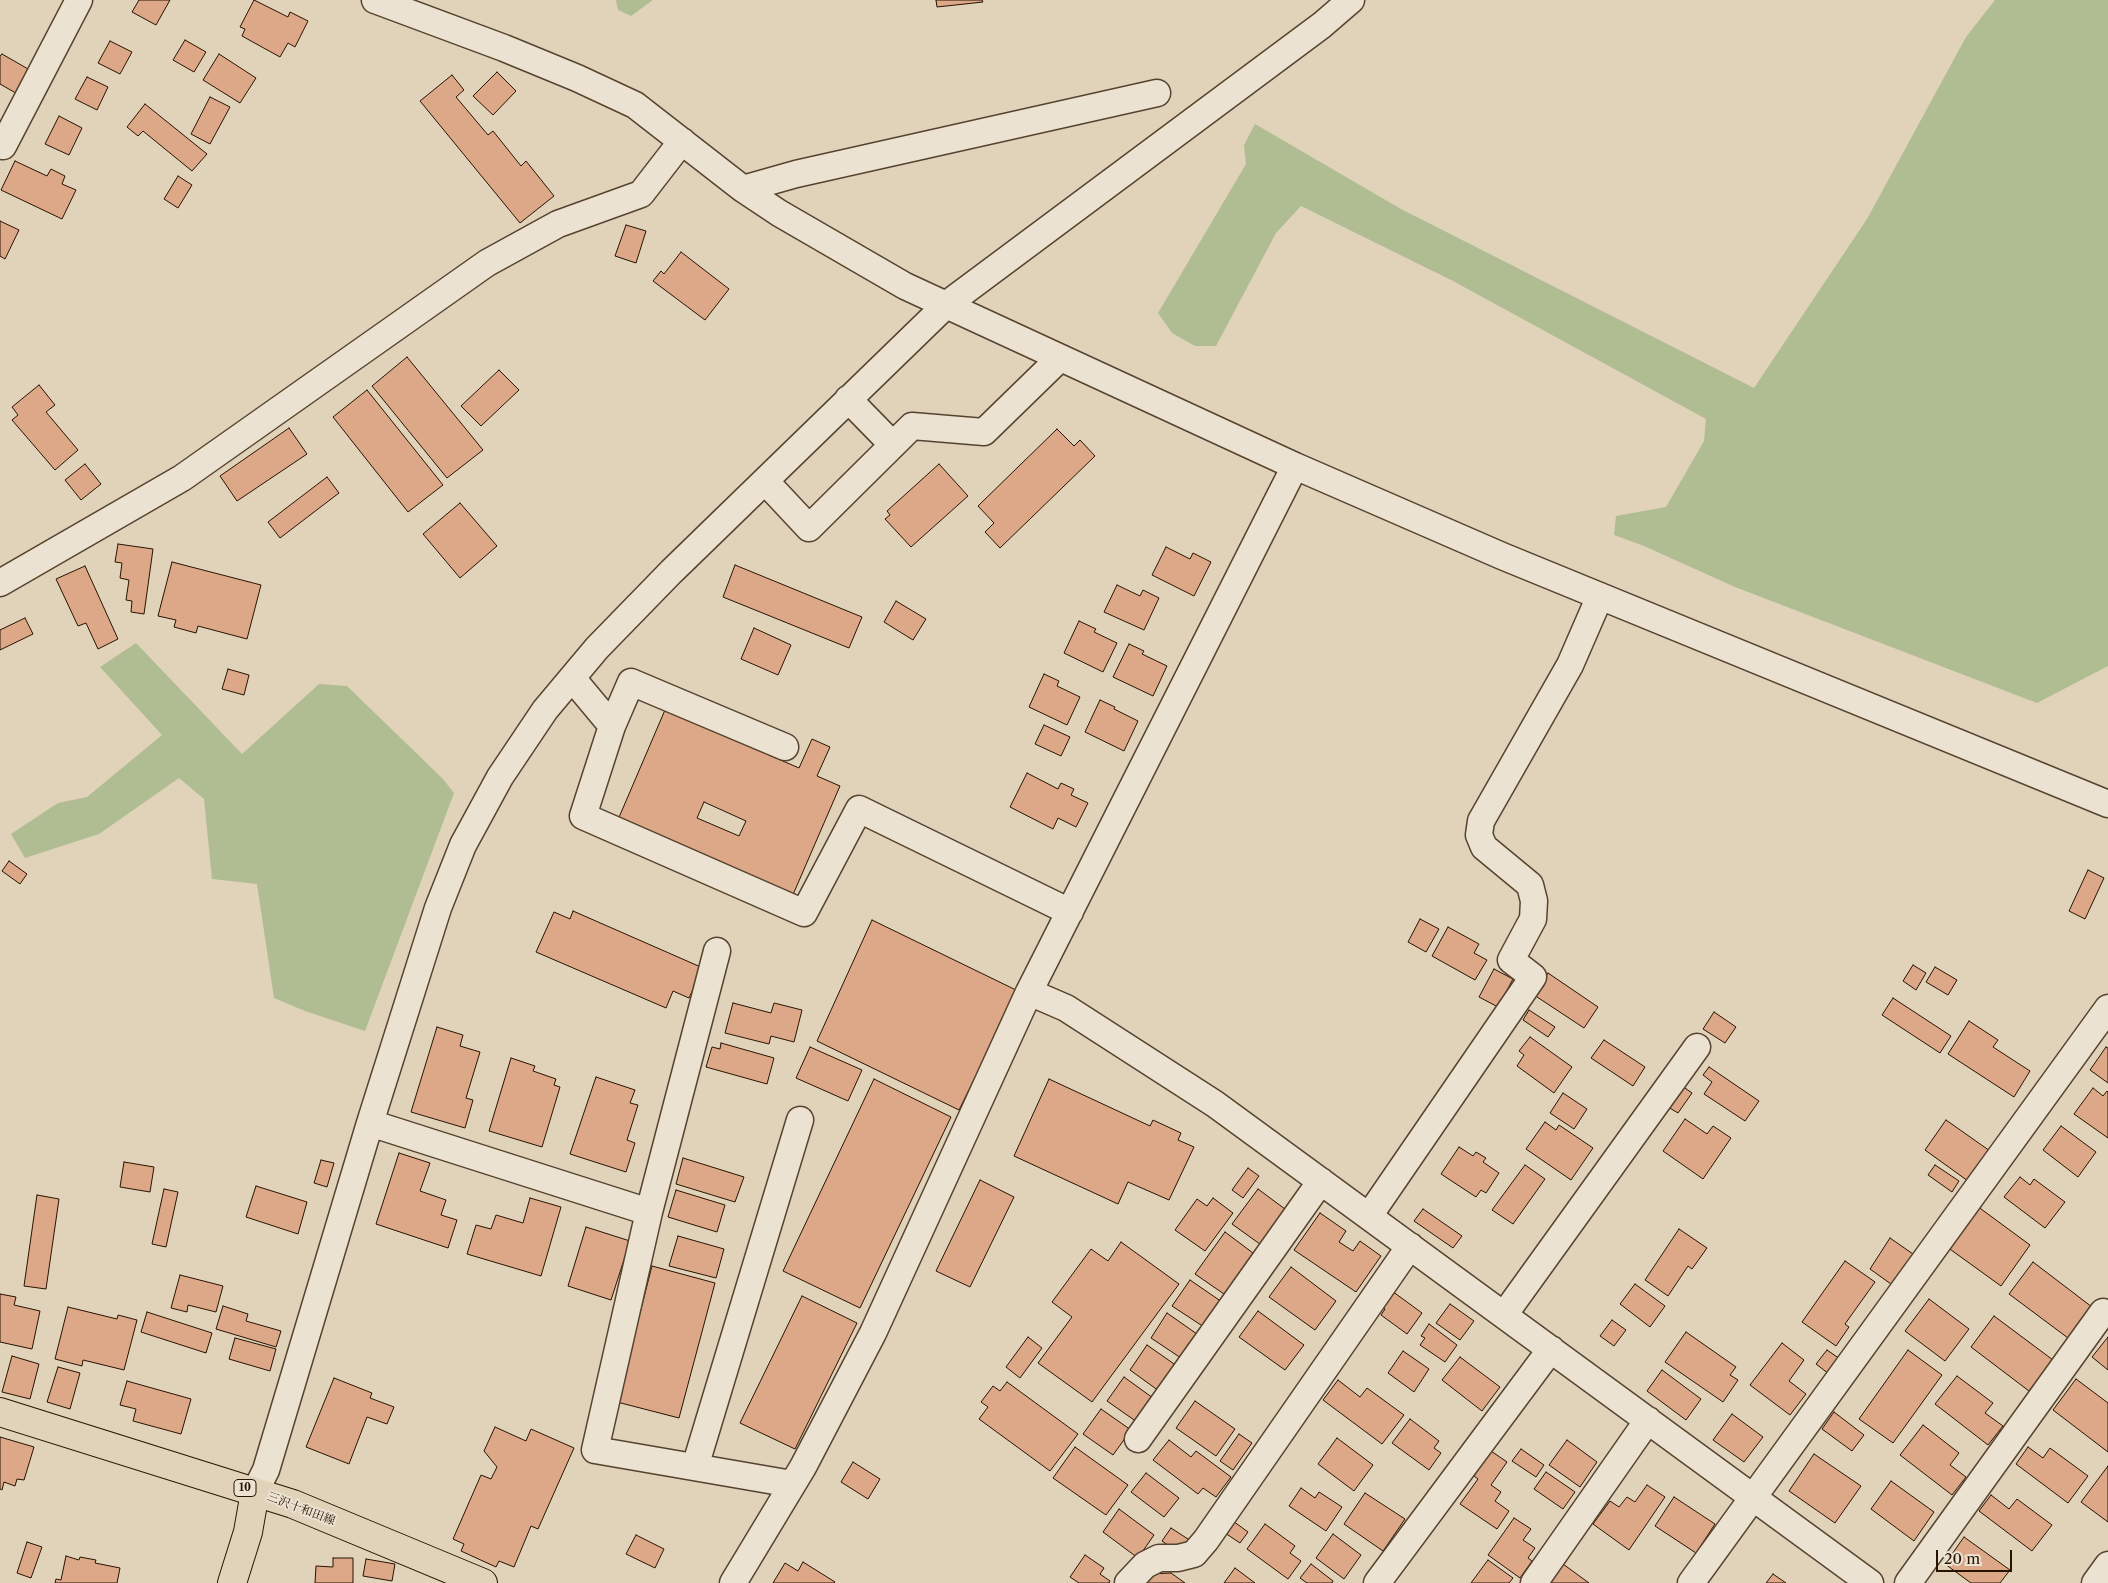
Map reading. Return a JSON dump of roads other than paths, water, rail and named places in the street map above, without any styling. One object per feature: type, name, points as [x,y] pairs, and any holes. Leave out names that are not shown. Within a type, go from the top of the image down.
[{"type":"main road","name":"三沢十和田線","points":[[0,1412],[293,1504],[483,1583]]},
{"type":"main road","points":[[232,1583],[248,1532],[255,1492]]},
{"type":"street","points":[[3,146],[79,0]]},
{"type":"street","points":[[375,0],[504,48],[577,78],[635,105],[743,189],[820,239],[905,286],[1060,358],[1295,466],[1502,556],[2108,804]]},
{"type":"street","points":[[255,1492],[266,1470],[370,1123],[438,908],[463,845],[500,777],[545,710],[597,648],[664,579],[946,305],[1322,25],[1351,0]]},
{"type":"street","points":[[743,189],[796,174],[1157,93]]},
{"type":"street","points":[[0,584],[182,478],[488,262],[558,224],[641,194],[682,141]]},
{"type":"street","points":[[765,481],[809,528],[912,426],[984,432],[1060,358]]},
{"type":"street","points":[[848,399],[893,445]]},
{"type":"street","points":[[733,1583],[792,1484],[873,1333],[1029,992],[1295,466]]},
{"type":"street","points":[[1369,1216],[1533,977],[1511,960],[1533,919],[1534,901],[1530,885],[1484,848],[1479,835],[1481,821],[1570,666],[1600,596]]},
{"type":"street","points":[[572,678],[612,726]]},
{"type":"street","points":[[785,747],[632,682],[612,726],[583,816],[804,913],[858,808],[1070,912]]},
{"type":"street","points":[[717,951],[649,1212],[594,1450],[792,1484]]},
{"type":"street","points":[[1029,992],[1066,1008],[1190,1088],[1321,1181],[1869,1583]]},
{"type":"street","points":[[1691,1583],[2108,1008]]},
{"type":"street","points":[[1504,1315],[1697,1047]]},
{"type":"street","points":[[695,1467],[800,1120]]},
{"type":"street","points":[[370,1123],[649,1212]]},
{"type":"street","points":[[1138,1439],[1321,1181]]},
{"type":"street","points":[[1128,1583],[1144,1565],[1159,1558],[1178,1558],[1194,1554],[1206,1540],[1410,1246]]},
{"type":"street","points":[[1908,1583],[2103,1312]]},
{"type":"street","points":[[1377,1583],[1550,1349]]},
{"type":"street","points":[[1534,1583],[1648,1420]]},
{"type":"street","points":[[2095,1583],[2108,1565]]}]
